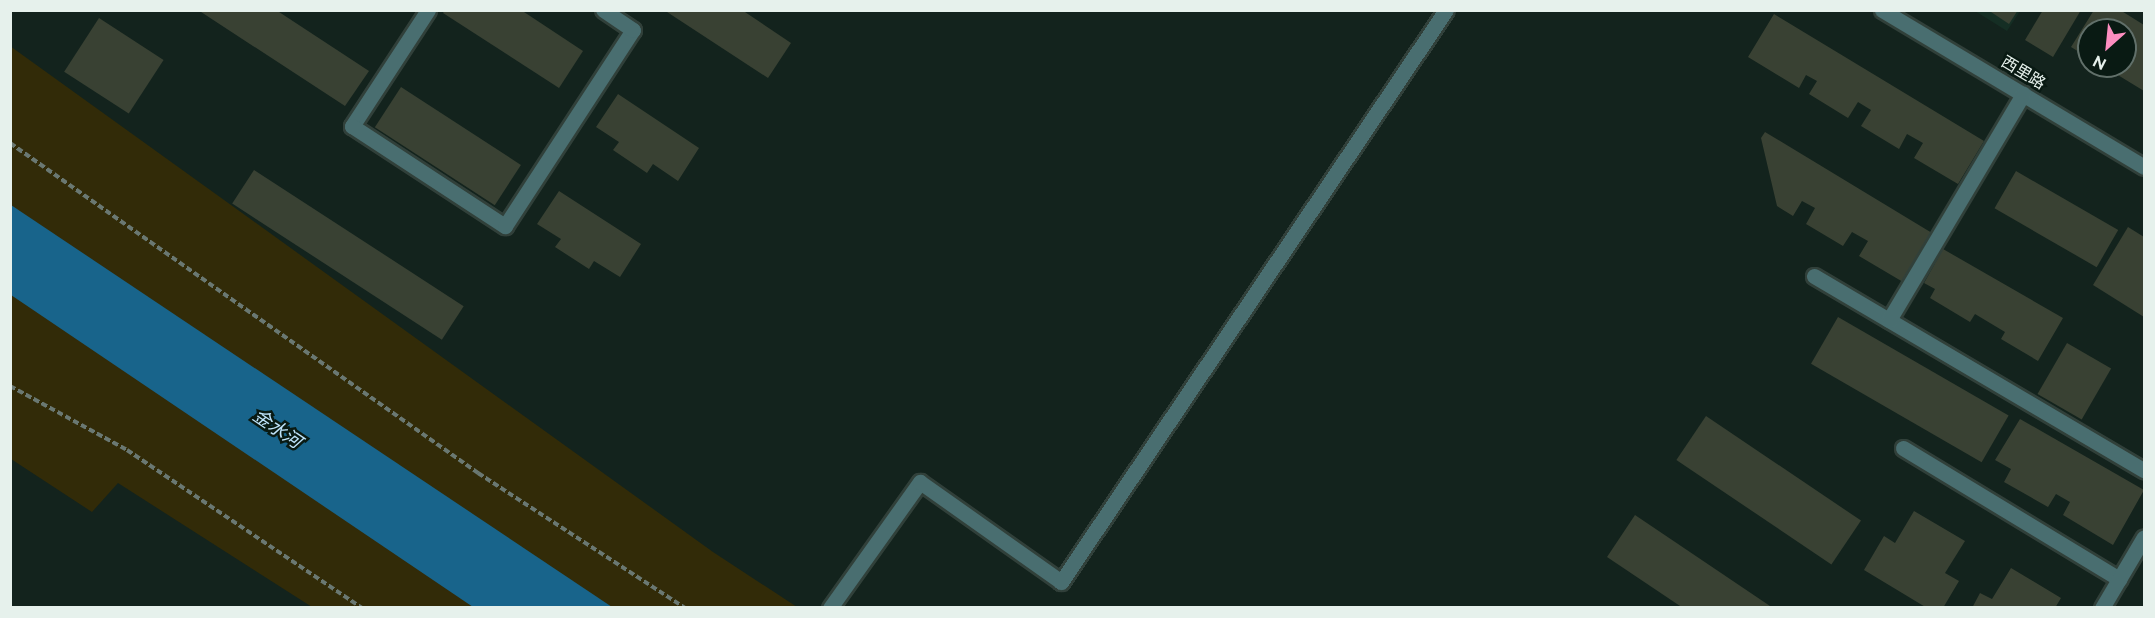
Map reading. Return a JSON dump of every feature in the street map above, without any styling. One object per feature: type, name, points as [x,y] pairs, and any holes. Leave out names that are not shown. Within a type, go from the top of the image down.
[{"type":"street","points":[[428,10],[352,126],[505,226],[633,30],[603,10]]},
{"type":"street","points":[[830,608],[920,482],[1061,582],[1446,10]]},
{"type":"street","name":"西里路","points":[[1882,10],[2145,167]]},
{"type":"street","points":[[1889,320],[2023,94]]},
{"type":"street","points":[[1814,276],[2145,470]]},
{"type":"street","points":[[1903,448],[2119,579]]},
{"type":"street","points":[[2102,608],[2145,537]]},
{"type":"path","points":[[10,143],[478,473],[685,608]]},
{"type":"path","points":[[10,386],[127,450],[362,608]]},
{"type":"shaded area","points":[[1975,11],[2020,11],[2007,31]]},
{"type":"shaded area","points":[[10,46],[713,552],[797,607],[312,607],[118,483],[92,512],[11,459]]},
{"type":"water","name":"金水河","points":[[11,205],[612,607],[473,607],[11,295]]},
{"type":"building","points":[[198,10],[276,10],[369,71],[345,106]]},
{"type":"building","points":[[445,10],[521,10],[583,51],[559,88],[443,13]]},
{"type":"building","points":[[664,10],[742,10],[791,43],[768,78]]},
{"type":"building","points":[[1988,10],[2018,10],[2009,24]]},
{"type":"building","points":[[2043,10],[2081,10],[2053,57],[2025,40]]},
{"type":"building","points":[[2094,10],[2120,10],[2133,18],[2089,18]]},
{"type":"building","points":[[1774,14],[1984,141],[1958,184],[1914,158],[1923,143],[1907,134],[1899,149],[1861,126],[1871,110],[1858,102],[1848,118],[1809,94],[1817,81],[1806,75],[1799,88],[1748,57]]},
{"type":"building","points":[[99,18],[164,60],[129,114],[64,72]]},
{"type":"building","points":[[2137,21],[2144,25],[2144,91],[2123,78],[2137,78]]},
{"type":"building","points":[[2077,37],[2077,51],[2071,47]]},
{"type":"building","points":[[401,87],[521,165],[495,205],[375,127]]},
{"type":"building","points":[[618,94],[699,148],[678,181],[653,164],[647,173],[613,150],[619,142],[596,127]]},
{"type":"building","points":[[1765,132],[1932,233],[1903,282],[1859,256],[1868,241],[1852,232],[1843,246],[1806,224],[1815,208],[1802,201],[1793,216],[1777,206],[1761,138]]},
{"type":"building","points":[[254,170],[464,306],[442,340],[232,204]]},
{"type":"building","points":[[2016,171],[2118,230],[2097,267],[1994,208]]},
{"type":"building","points":[[559,191],[641,244],[620,277],[594,261],[589,269],[555,247],[561,239],[537,224]]},
{"type":"building","points":[[2128,227],[2144,237],[2144,317],[2093,285]]},
{"type":"building","points":[[1943,249],[2063,318],[2038,361],[2001,339],[2005,332],[1975,314],[1970,322],[1930,298],[1935,289],[1924,283]]},
{"type":"building","points":[[1838,317],[2009,416],[1982,462],[1811,364]]},
{"type":"building","points":[[2067,343],[2111,368],[2082,420],[2038,394]]},
{"type":"building","points":[[1706,416],[1861,521],[1831,565],[1676,460]]},
{"type":"building","points":[[2020,419],[2144,490],[2113,545],[2063,515],[2070,502],[2056,494],[2048,507],[2004,482],[2011,469],[1995,460]]},
{"type":"building","points":[[1914,511],[1965,541],[1945,573],[1959,581],[1943,608],[1927,608],[1864,570],[1884,536],[1895,543]]},
{"type":"building","points":[[1635,515],[1773,608],[1683,608],[1607,557]]},
{"type":"building","points":[[2011,568],[2061,598],[2055,608],[1972,608],[1980,593],[1992,599]]}]
